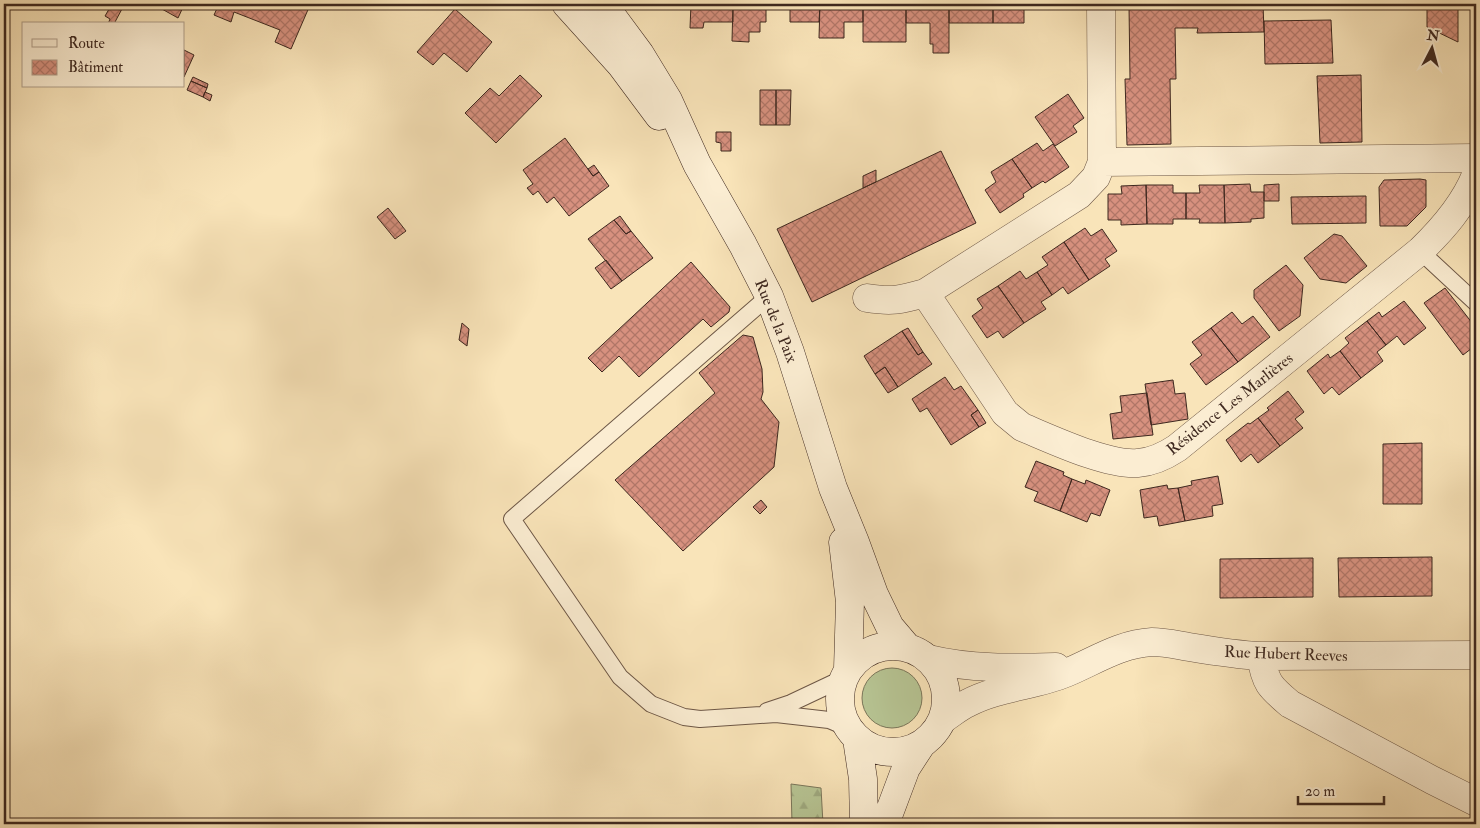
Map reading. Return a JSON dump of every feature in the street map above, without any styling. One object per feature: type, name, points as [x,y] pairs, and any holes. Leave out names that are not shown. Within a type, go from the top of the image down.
[{"type":"street","name":"Rue de la Paix","points":[[566,4],[621,65],[697,164]]},
{"type":"street","name":"Rue de la Paix","points":[[603,4],[621,27],[668,100],[697,164],[743,245],[769,296],[790,352],[833,488],[880,606],[890,627],[918,653]]},
{"type":"street","points":[[867,298],[888,301],[903,300],[925,293],[1079,195],[1096,177],[1102,162],[1101,4]]},
{"type":"street","points":[[1102,162],[1476,158]]},
{"type":"street","name":"Résidence Les Marlières","points":[[925,293],[1012,421],[1022,427],[1111,461],[1138,463],[1164,456],[1177,448],[1420,251],[1454,214],[1476,175]]},
{"type":"street","name":"Rue de la Paix","points":[[833,488],[845,552],[850,602],[846,673]]},
{"type":"street","name":"Rue Hubert Reeves","points":[[943,719],[968,703],[980,698],[1058,676],[1128,645],[1153,642],[1240,655],[1261,656],[1476,655]]},
{"type":"street","points":[[885,824],[906,768],[921,745],[934,734],[943,719],[946,704],[945,687],[939,672],[918,653],[898,646],[879,647],[862,656],[846,673],[839,695],[839,703],[844,720],[853,733],[872,748],[888,752],[905,751],[921,745]]},
{"type":"street","name":"Rue Hubert Reeves","points":[[918,653],[958,665],[1040,667],[1069,664],[1099,657]]},
{"type":"street","points":[[1261,656],[1263,672],[1267,682],[1290,704],[1476,802]]},
{"type":"street","points":[[853,733],[863,779],[864,824]]},
{"type":"lane","points":[[1420,251],[1476,303]]},
{"type":"lane","points":[[769,296],[512,519],[620,677],[646,699],[668,712],[684,717],[709,719],[776,714],[829,720],[853,733]]},
{"type":"lane","points":[[750,715],[792,703],[846,673]]},
{"type":"green space","points":[[892,668],[908,673],[913,677],[917,682],[922,698],[917,714],[913,719],[908,723],[892,728],[876,723],[871,719],[867,714],[862,698],[867,682],[871,677],[876,673]]},
{"type":"green space","points":[[791,784],[821,788],[823,824],[792,824]]},
{"type":"building","points":[[112,4],[123,7],[115,22],[109,22],[110,19],[105,16]]},
{"type":"building","points":[[153,4],[187,4],[186,7],[184,5],[178,18]]},
{"type":"building","points":[[219,4],[310,5],[291,49],[275,42],[280,30],[234,12],[231,22],[214,15]]},
{"type":"building","points":[[691,4],[733,4],[733,22],[704,22],[703,28],[690,28]]},
{"type":"building","points":[[733,4],[766,4],[766,22],[760,22],[760,32],[749,32],[749,42],[732,41]]},
{"type":"building","points":[[790,4],[820,4],[819,22],[790,22]]},
{"type":"building","points":[[820,4],[863,4],[863,22],[844,22],[844,38],[819,38]]},
{"type":"building","points":[[863,4],[906,4],[906,42],[863,42]]},
{"type":"building","points":[[906,4],[949,4],[949,53],[933,53],[933,44],[930,44],[930,23],[906,23]]},
{"type":"building","points":[[949,4],[993,4],[993,23],[949,23]]},
{"type":"building","points":[[993,4],[1024,4],[1024,23],[993,23]]},
{"type":"building","points":[[1131,4],[1263,4],[1264,32],[1197,33],[1198,28],[1175,28],[1176,79],[1170,79],[1171,144],[1127,145],[1125,79],[1130,79],[1129,6]]},
{"type":"building","points":[[1427,4],[1458,4],[1458,42],[1427,27]]},
{"type":"building","points":[[455,9],[492,42],[467,72],[444,53],[433,65],[417,52]]},
{"type":"building","points":[[1331,20],[1333,63],[1265,64],[1264,21]]},
{"type":"building","points":[[185,50],[194,55],[185,75]]},
{"type":"building","points":[[520,75],[542,96],[496,143],[465,113],[490,88],[499,96]]},
{"type":"building","points":[[1361,75],[1362,142],[1320,143],[1317,76]]},
{"type":"building","points":[[193,77],[208,84],[207,88],[191,81]]},
{"type":"building","points":[[191,81],[207,88],[203,97],[187,90]]},
{"type":"building","points":[[760,90],[776,90],[776,125],[760,125]]},
{"type":"building","points":[[776,90],[791,90],[790,125],[776,125]]},
{"type":"building","points":[[205,92],[212,95],[210,101],[203,97]]},
{"type":"building","points":[[1068,94],[1084,118],[1073,126],[1077,132],[1055,146],[1035,117]]},
{"type":"building","points":[[716,132],[731,132],[731,151],[721,151],[721,143],[716,142]]},
{"type":"building","points":[[565,138],[593,176],[599,172],[609,186],[569,216],[554,197],[547,203],[538,191],[533,195],[527,188],[533,184],[523,170]]},
{"type":"building","points":[[1037,143],[1043,151],[1053,144],[1069,167],[1045,183],[1043,181],[1032,188],[1012,159]]},
{"type":"building","points":[[941,151],[976,223],[812,302],[777,229]]},
{"type":"building","points":[[1012,159],[1032,188],[1023,194],[1024,197],[1000,213],[985,190],[996,182],[991,172]]},
{"type":"building","points":[[594,165],[599,172],[593,176],[588,169]]},
{"type":"building","points":[[876,170],[876,182],[863,188],[863,176]]},
{"type":"building","points":[[1384,180],[1426,180],[1426,207],[1407,226],[1380,226],[1379,187]]},
{"type":"building","points":[[1250,184],[1251,192],[1264,192],[1264,218],[1251,219],[1251,222],[1225,223],[1224,185]]},
{"type":"building","points":[[1279,184],[1279,201],[1264,201],[1264,185]]},
{"type":"building","points":[[1146,185],[1173,185],[1173,193],[1186,193],[1186,219],[1173,219],[1173,224],[1147,224]]},
{"type":"building","points":[[1146,185],[1147,224],[1121,225],[1121,220],[1108,220],[1108,194],[1122,194],[1121,186]]},
{"type":"building","points":[[1199,185],[1224,185],[1225,223],[1199,223],[1200,219],[1186,219],[1186,193],[1200,193]]},
{"type":"building","points":[[1366,196],[1366,223],[1292,224],[1291,197]]},
{"type":"building","points":[[388,208],[406,231],[395,239],[377,217]]},
{"type":"building","points":[[620,216],[631,231],[626,234],[614,220]]},
{"type":"building","points":[[614,220],[626,234],[631,231],[653,258],[622,281],[588,239]]},
{"type":"building","points":[[1085,228],[1091,236],[1102,229],[1117,251],[1105,259],[1110,266],[1089,280],[1064,242]]},
{"type":"building","points":[[1334,234],[1342,236],[1367,266],[1346,283],[1320,279],[1304,258]]},
{"type":"building","points":[[1064,242],[1089,280],[1068,294],[1063,287],[1052,295],[1037,272],[1048,265],[1042,257]]},
{"type":"building","points":[[606,260],[622,281],[611,289],[595,268]]},
{"type":"building","points":[[691,262],[730,307],[729,312],[711,327],[703,319],[639,377],[619,356],[602,372],[588,358]]},
{"type":"building","points":[[1286,265],[1303,285],[1300,316],[1279,331],[1254,298],[1254,290]]},
{"type":"building","points":[[1020,271],[1026,279],[1037,272],[1052,295],[1041,302],[1046,309],[1024,323],[998,286]]},
{"type":"building","points":[[998,286],[1024,323],[1003,338],[998,331],[987,338],[972,316],[983,308],[977,299]]},
{"type":"building","points":[[1445,288],[1476,328],[1476,345],[1463,355],[1424,303]]},
{"type":"building","points":[[1404,301],[1426,328],[1404,345],[1397,336],[1386,345],[1367,321],[1379,312],[1382,317]]},
{"type":"building","points":[[1232,312],[1242,324],[1253,316],[1270,337],[1238,362],[1211,328]]},
{"type":"building","points":[[1367,321],[1386,345],[1377,352],[1383,361],[1361,378],[1340,351],[1349,343],[1345,338]]},
{"type":"building","points":[[462,323],[469,329],[467,346],[459,340]]},
{"type":"building","points":[[908,328],[923,352],[918,355],[902,331]]},
{"type":"building","points":[[1211,328],[1238,362],[1206,385],[1190,364],[1202,355],[1192,342]]},
{"type":"building","points":[[902,331],[918,355],[923,352],[932,364],[898,387],[885,367],[875,374],[864,356]]},
{"type":"building","points":[[743,335],[753,337],[762,369],[763,392],[761,399],[779,422],[774,467],[683,551],[615,480],[715,393],[699,373]]},
{"type":"building","points":[[1340,351],[1361,378],[1339,395],[1332,387],[1324,394],[1307,371],[1328,354],[1330,358]]},
{"type":"building","points":[[885,367],[898,387],[888,393],[875,374]]},
{"type":"building","points":[[945,377],[954,390],[961,386],[978,410],[971,415],[979,427],[951,445],[927,408],[920,412],[912,399]]},
{"type":"building","points":[[1173,380],[1175,394],[1185,393],[1188,419],[1151,425],[1145,384]]},
{"type":"building","points":[[1288,391],[1304,412],[1295,419],[1303,428],[1280,446],[1258,418]]},
{"type":"building","points":[[1147,393],[1153,435],[1113,439],[1110,414],[1122,412],[1120,396]]},
{"type":"building","points":[[978,410],[986,423],[979,427],[971,415]]},
{"type":"building","points":[[1258,418],[1280,446],[1258,463],[1251,454],[1241,462],[1226,440],[1248,423],[1250,424]]},
{"type":"building","points":[[1422,443],[1422,504],[1383,504],[1383,444]]},
{"type":"building","points":[[1036,461],[1064,472],[1063,475],[1072,479],[1060,511],[1034,501],[1038,492],[1025,487]]},
{"type":"building","points":[[1218,476],[1223,504],[1212,506],[1213,516],[1185,521],[1178,488],[1192,485],[1191,481]]},
{"type":"building","points":[[1072,479],[1085,484],[1086,480],[1110,490],[1100,516],[1091,513],[1087,522],[1060,511]]},
{"type":"building","points":[[1167,485],[1168,489],[1178,488],[1185,521],[1159,526],[1157,516],[1144,518],[1140,490]]},
{"type":"building","points":[[761,500],[767,507],[760,514],[753,507]]},
{"type":"building","points":[[1432,557],[1432,596],[1339,597],[1338,558]]},
{"type":"building","points":[[1313,558],[1313,597],[1220,598],[1220,559]]}]
